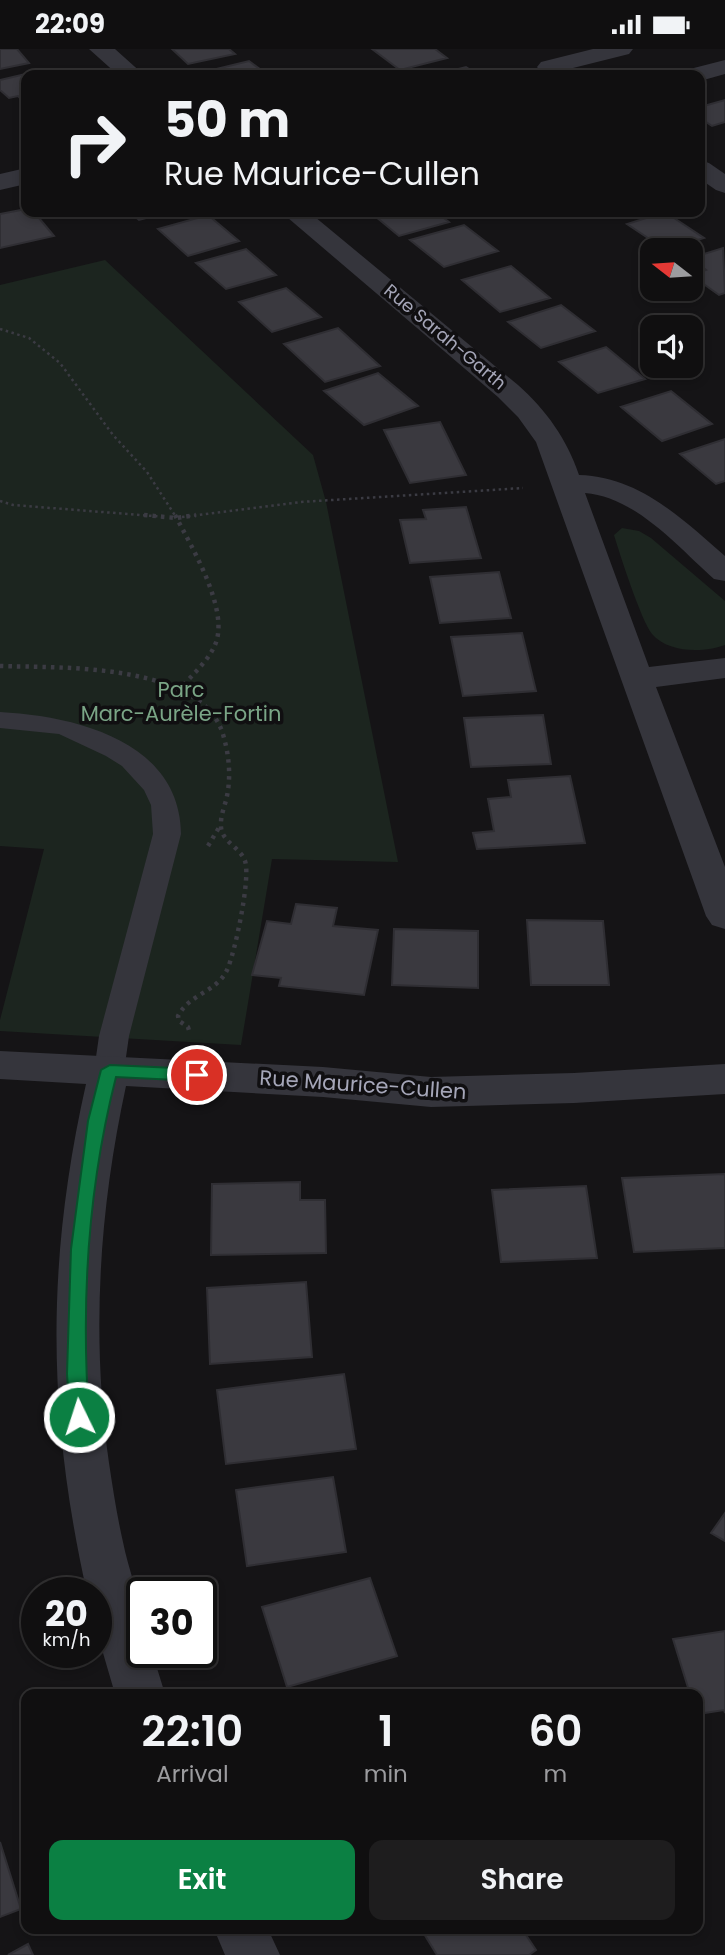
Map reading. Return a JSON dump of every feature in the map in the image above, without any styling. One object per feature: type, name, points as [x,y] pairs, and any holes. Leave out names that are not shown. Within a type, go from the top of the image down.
[{"type":"street","points":[[101,49],[126,70]]},
{"type":"street","points":[[547,66],[621,49]]},
{"type":"street","points":[[705,72],[725,67]]},
{"type":"street","points":[[705,171],[725,185]]},
{"type":"street","points":[[0,182],[21,177]]},
{"type":"street","name":"Rue Sarah-Garth","points":[[300,217],[520,401],[556,450],[636,679],[725,916]]},
{"type":"street","points":[[567,484],[592,485],[620,491],[655,514],[725,572]]},
{"type":"street","points":[[636,679],[725,668]]},
{"type":"street","name":"Rue Maurice-Cullen","points":[[0,1065],[323,1082],[430,1093],[574,1089],[725,1079]]},
{"type":"street","points":[[110,1070],[96,1121],[84,1201],[77,1291],[77,1374],[83,1459],[99,1546],[138,1689]]},
{"type":"street","points":[[242,1934],[253,1955]]},
{"type":"lane","points":[[0,720],[47,723],[98,741],[134,764],[159,792],[165,804],[167,834],[114,1036],[110,1070]]},
{"type":"path","points":[[0,328],[29,338],[60,363],[113,435],[148,472],[208,579],[220,631],[214,648],[180,689]]},
{"type":"path","points":[[0,501],[13,505],[176,518],[301,502],[525,488]]},
{"type":"path","points":[[0,666],[129,676],[180,689],[208,708],[222,729],[229,779],[222,834],[244,855],[247,862],[238,924],[227,969],[216,983],[186,1001],[178,1016],[188,1027],[192,1041]]},
{"type":"green space","name":"Parc Marc-Aurèle-Fortin","points":[[105,260],[313,455],[326,502],[398,862],[272,859],[241,1045],[0,1031],[0,1020],[44,849],[0,846],[0,285]]},
{"type":"green space","points":[[622,528],[639,531],[651,538],[725,601],[725,645],[687,650],[667,645],[652,634],[637,602],[614,535]]},
{"type":"building","points":[[0,49],[17,49],[29,63],[0,69]]},
{"type":"building","points":[[172,49],[229,49],[235,54],[188,64]]},
{"type":"building","points":[[372,49],[435,49],[447,58],[400,70]]},
{"type":"building","points":[[249,61],[261,70],[212,70]]},
{"type":"building","points":[[21,75],[21,99],[18,96],[9,98],[0,90],[0,80]]},
{"type":"building","points":[[725,100],[725,122],[712,126],[705,121],[705,106]]},
{"type":"building","points":[[21,210],[21,217],[38,217],[54,236],[0,248],[0,214]]},
{"type":"building","points":[[201,217],[210,217],[239,241],[188,256],[158,229]]},
{"type":"building","points":[[376,217],[442,217],[449,222],[399,236]]},
{"type":"building","points":[[649,217],[672,217],[704,238],[703,238],[648,238],[627,224]]},
{"type":"building","points":[[464,225],[498,251],[444,267],[410,240]]},
{"type":"building","points":[[723,248],[725,293],[719,295],[704,284],[704,254]]},
{"type":"building","points":[[246,249],[276,275],[226,289],[196,263]]},
{"type":"building","points":[[511,266],[550,298],[500,312],[462,280]]},
{"type":"building","points":[[286,288],[321,317],[272,332],[239,302]]},
{"type":"building","points":[[561,305],[595,331],[541,348],[508,322]]},
{"type":"building","points":[[338,328],[380,366],[325,382],[284,344]]},
{"type":"building","points":[[606,347],[640,375],[640,378],[645,379],[598,393],[559,362]]},
{"type":"building","points":[[378,373],[418,406],[364,425],[324,391]]},
{"type":"building","points":[[671,391],[712,424],[662,441],[621,407]]},
{"type":"building","points":[[440,422],[466,475],[410,483],[384,430]]},
{"type":"building","points":[[725,439],[725,481],[716,484],[680,454]]},
{"type":"building","points":[[466,507],[481,558],[410,563],[400,520],[426,519],[423,510]]},
{"type":"building","points":[[499,572],[511,618],[440,623],[430,577]]},
{"type":"building","points":[[522,633],[536,691],[463,696],[451,637]]},
{"type":"building","points":[[543,715],[551,764],[471,767],[464,718]]},
{"type":"building","points":[[570,776],[585,843],[477,849],[473,833],[494,831],[488,799],[511,797],[508,780]]},
{"type":"building","points":[[296,904],[337,908],[333,926],[378,930],[364,995],[279,986],[281,978],[252,975],[267,921],[291,924]]},
{"type":"building","points":[[527,920],[603,921],[609,985],[531,985]]},
{"type":"building","points":[[394,929],[478,931],[478,988],[392,985]]},
{"type":"building","points":[[725,1174],[725,1248],[634,1252],[622,1178]]},
{"type":"building","points":[[300,1182],[300,1200],[325,1200],[326,1253],[211,1255],[212,1184]]},
{"type":"building","points":[[586,1186],[597,1258],[501,1262],[492,1190]]},
{"type":"building","points":[[306,1282],[312,1357],[210,1364],[207,1288]]},
{"type":"building","points":[[344,1374],[356,1449],[226,1464],[217,1390]]},
{"type":"building","points":[[333,1477],[346,1552],[247,1566],[236,1490]]},
{"type":"building","points":[[725,1513],[725,1541],[711,1533]]},
{"type":"building","points":[[370,1578],[397,1656],[287,1687],[262,1607]]},
{"type":"building","points":[[725,1631],[725,1713],[724,1710],[703,1713],[703,1689],[688,1689],[673,1639]]},
{"type":"building","points":[[0,1842],[21,1909],[0,1917]]},
{"type":"building","points":[[424,1934],[525,1934],[536,1950],[529,1955],[437,1955]]},
{"type":"building","points":[[28,1944],[33,1955],[8,1955]]},
{"type":"route","points":[[79,1417],[79,1249],[96,1121],[110,1070],[197,1075]]}]
